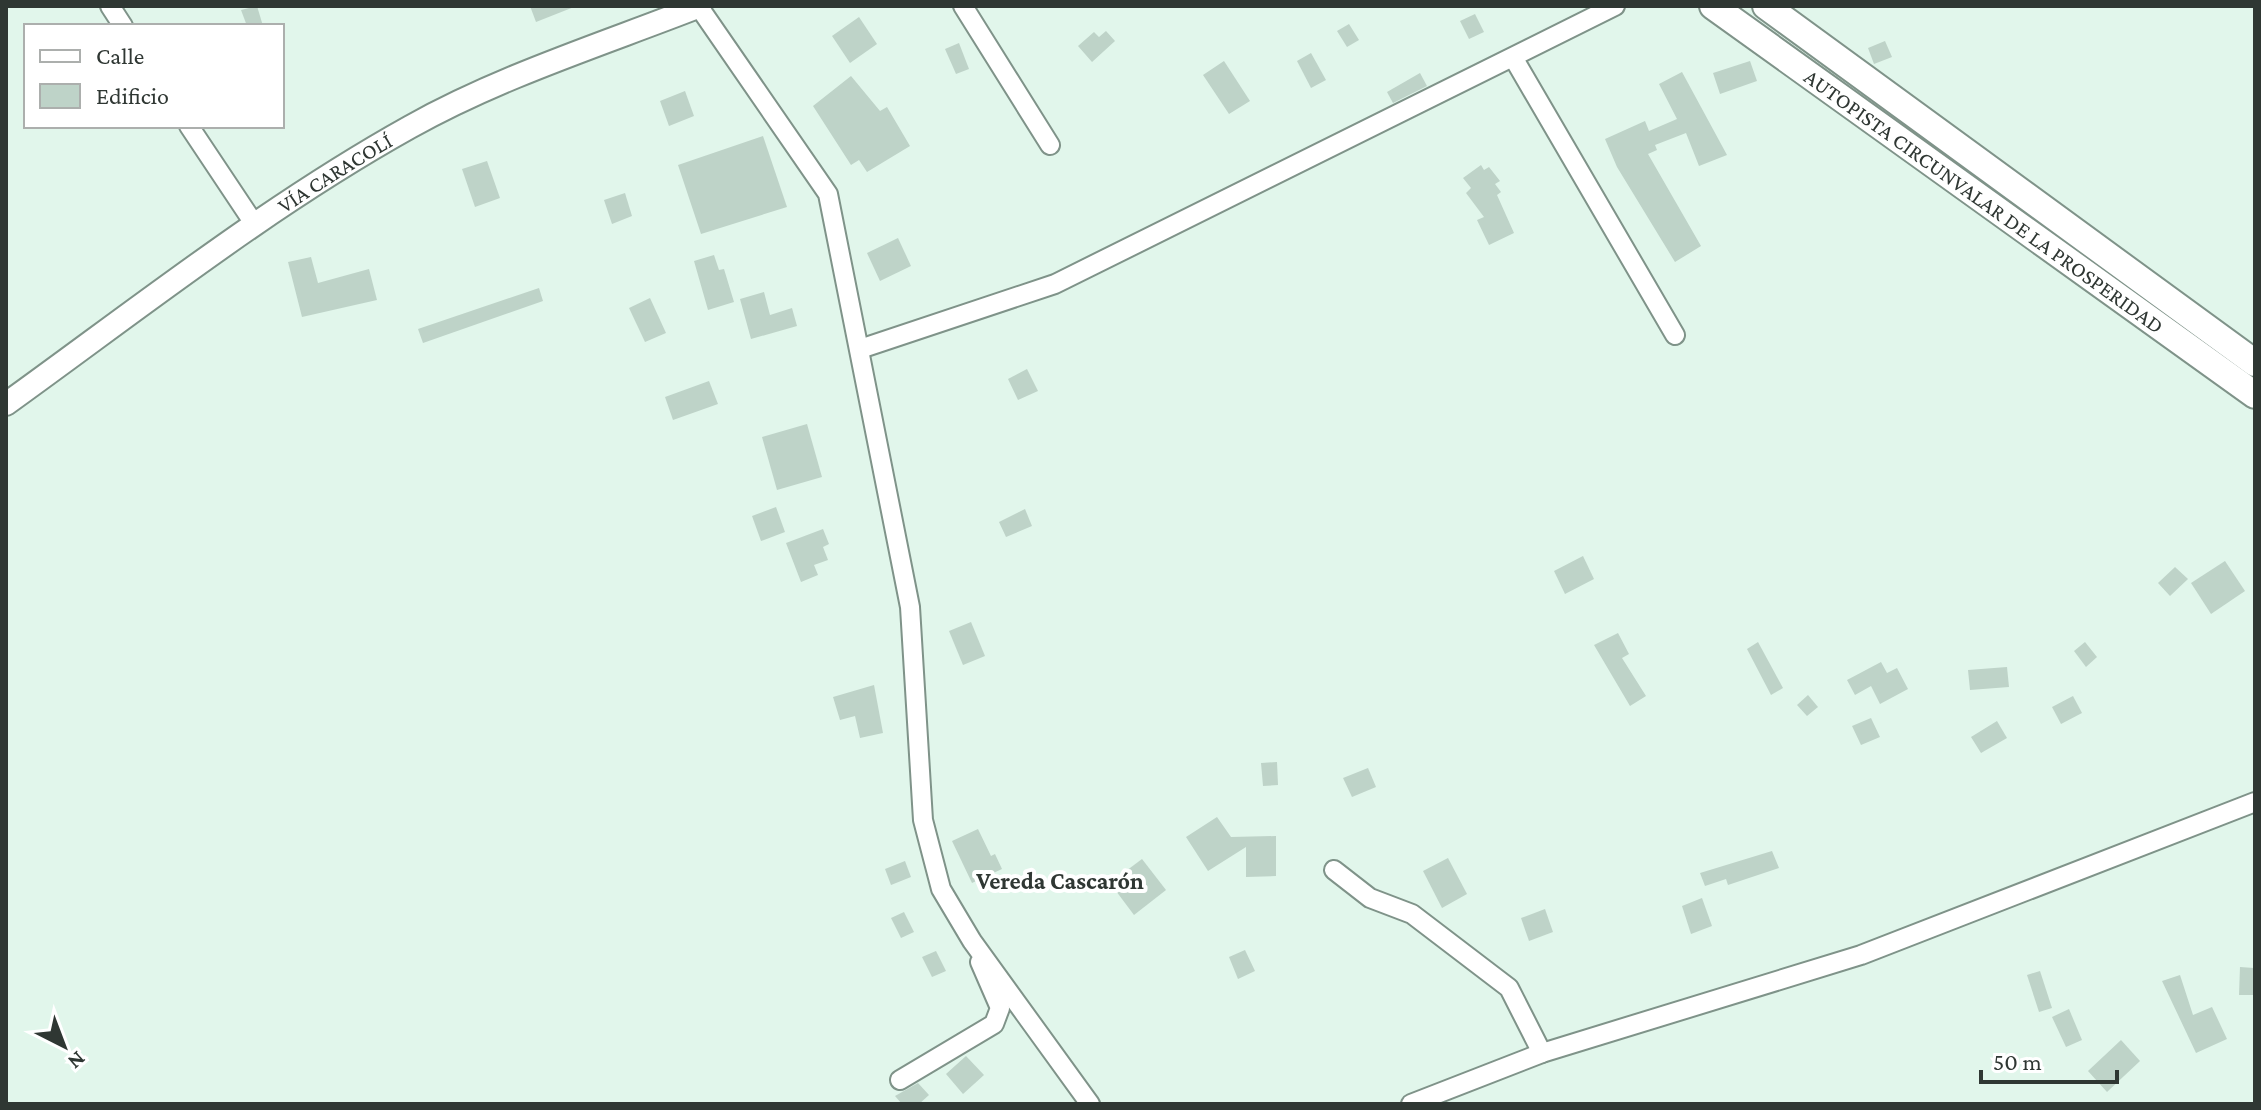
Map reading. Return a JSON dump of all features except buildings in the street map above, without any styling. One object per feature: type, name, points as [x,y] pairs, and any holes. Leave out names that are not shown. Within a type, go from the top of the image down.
[{"type":"highway","name":"AUTOPISTA CIRCUNVALAR DE LA PROSPERIDAD","points":[[1713,6],[2255,395]]},
{"type":"highway","name":"AUTOPISTA CIRCUNVALAR DE LA PROSPERIDAD","points":[[1766,6],[2255,363]]},
{"type":"main road","name":"VÍA CARACOLÍ","points":[[6,404],[255,225],[399,133],[475,93],[699,6]]},
{"type":"street","points":[[110,6],[122,24]]},
{"type":"street","points":[[699,6],[828,194],[910,607],[923,820],[929,853],[941,889],[972,941],[1090,1104]]},
{"type":"street","points":[[963,6],[1050,145]]},
{"type":"street","points":[[860,349],[1055,284],[1514,59],[1615,6]]},
{"type":"street","points":[[1514,59],[1675,335]]},
{"type":"street","points":[[190,128],[255,225]]},
{"type":"street","points":[[1411,1104],[1542,1053],[1861,955],[2255,802]]},
{"type":"street","points":[[1334,870],[1370,898],[1412,914],[1509,988],[1542,1053]]},
{"type":"street","points":[[900,1080],[994,1024],[1000,1016],[972,941]]},
{"type":"district","name":"Vereda Cascarón","points":[[1060,880]]}]
